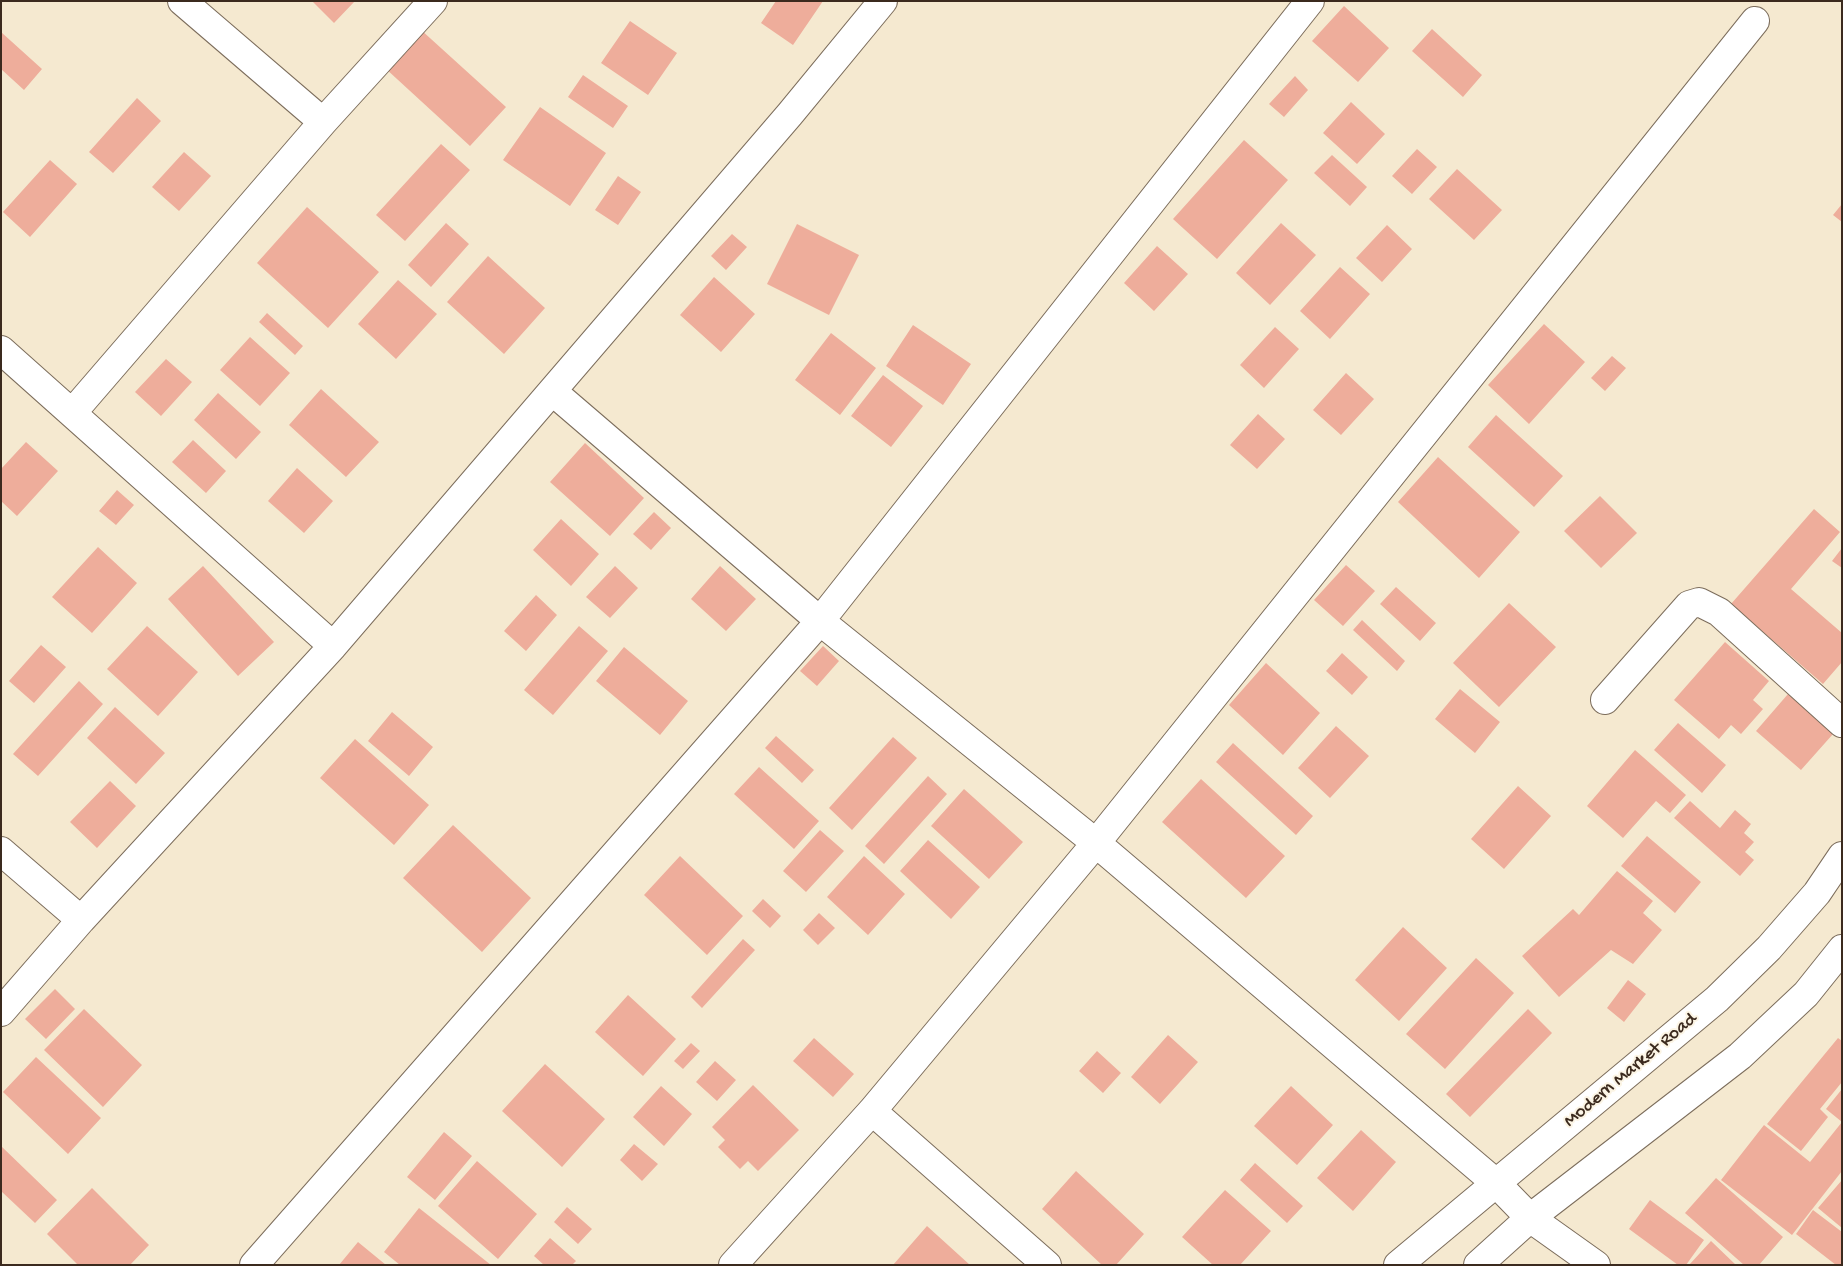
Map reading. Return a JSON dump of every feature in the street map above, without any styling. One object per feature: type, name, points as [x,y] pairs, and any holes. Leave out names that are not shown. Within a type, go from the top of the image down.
[{"type":"street","points":[[182,1],[323,122]]},
{"type":"street","points":[[72,413],[323,122],[433,1]]},
{"type":"street","points":[[1,1012],[81,920],[333,646],[790,114],[883,1]]},
{"type":"street","points":[[254,1265],[820,621],[1310,1]]},
{"type":"street","points":[[733,1265],[872,1111],[1096,843],[1755,21]]},
{"type":"street","points":[[1,350],[333,646]]},
{"type":"street","points":[[552,390],[820,621],[1096,843],[1497,1184],[1530,1218],[1596,1265]]},
{"type":"street","points":[[1605,700],[1689,605],[1699,602],[1719,612],[1842,723]]},
{"type":"street","points":[[1,851],[81,920]]},
{"type":"street","name":"Modern Market Road","points":[[1398,1265],[1717,999],[1769,948],[1817,893],[1842,856]]},
{"type":"street","points":[[1478,1265],[1530,1218],[1740,1056],[1806,994],[1833,978],[1842,949]]},
{"type":"street","points":[[872,1111],[1046,1265]]},
{"type":"building","points":[[312,1],[355,1],[334,23]]},
{"type":"building","points":[[776,1],[823,1],[793,45],[761,23]]},
{"type":"building","points":[[1344,6],[1389,48],[1358,82],[1312,41]]},
{"type":"building","points":[[630,21],[677,53],[648,95],[601,63]]},
{"type":"building","points":[[420,29],[506,107],[470,146],[385,68]]},
{"type":"building","points":[[1432,29],[1482,75],[1463,97],[1412,51]]},
{"type":"building","points":[[1,32],[42,69],[24,90],[1,69]]},
{"type":"building","points":[[583,75],[628,106],[613,128],[568,97]]},
{"type":"building","points":[[1295,76],[1308,90],[1284,117],[1269,104]]},
{"type":"building","points":[[137,98],[161,121],[113,173],[89,152]]},
{"type":"building","points":[[1351,102],[1385,134],[1357,164],[1323,133]]},
{"type":"building","points":[[540,107],[606,153],[570,206],[503,160]]},
{"type":"building","points":[[1244,140],[1288,180],[1217,259],[1173,219]]},
{"type":"building","points":[[441,144],[470,170],[405,241],[376,215]]},
{"type":"building","points":[[1417,149],[1437,167],[1412,194],[1392,176]]},
{"type":"building","points":[[184,152],[211,176],[179,211],[152,187]]},
{"type":"building","points":[[1332,155],[1367,187],[1350,206],[1314,173]]},
{"type":"building","points":[[50,160],[77,184],[30,237],[3,212]]},
{"type":"building","points":[[1457,169],[1502,210],[1474,240],[1429,199]]},
{"type":"building","points":[[618,176],[641,192],[618,225],[595,210]]},
{"type":"building","points":[[1842,204],[1842,222],[1833,215]]},
{"type":"building","points":[[307,207],[379,272],[328,328],[257,263]]},
{"type":"building","points":[[446,223],[469,244],[431,287],[408,265]]},
{"type":"building","points":[[1281,223],[1316,255],[1270,305],[1236,273]]},
{"type":"building","points":[[797,224],[859,255],[829,315],[767,284]]},
{"type":"building","points":[[1387,225],[1412,249],[1382,282],[1356,258]]},
{"type":"building","points":[[732,234],[747,247],[726,270],[711,256]]},
{"type":"building","points":[[1157,246],[1188,274],[1154,311],[1124,283]]},
{"type":"building","points":[[488,256],[545,308],[504,354],[447,302]]},
{"type":"building","points":[[1340,267],[1370,294],[1330,339],[1300,311]]},
{"type":"building","points":[[714,277],[755,314],[721,352],[680,315]]},
{"type":"building","points":[[398,280],[437,314],[396,359],[358,324]]},
{"type":"building","points":[[267,313],[303,346],[295,355],[259,322]]},
{"type":"building","points":[[1544,324],[1585,362],[1529,424],[1488,385]]},
{"type":"building","points":[[913,325],[971,364],[943,405],[886,366]]},
{"type":"building","points":[[1275,327],[1299,349],[1264,388],[1240,365]]},
{"type":"building","points":[[831,333],[876,368],[840,415],[795,380]]},
{"type":"building","points":[[250,337],[290,373],[260,406],[220,370]]},
{"type":"building","points":[[1612,356],[1626,368],[1605,391],[1591,378]]},
{"type":"building","points":[[166,359],[192,382],[161,416],[135,392]]},
{"type":"building","points":[[1346,373],[1374,399],[1341,435],[1313,410]]},
{"type":"building","points":[[883,375],[923,406],[891,447],[851,416]]},
{"type":"building","points":[[321,389],[379,442],[346,477],[289,425]]},
{"type":"building","points":[[218,393],[261,432],[236,459],[194,420]]},
{"type":"building","points":[[1258,414],[1285,439],[1257,469],[1230,445]]},
{"type":"building","points":[[1496,415],[1563,476],[1534,507],[1468,447]]},
{"type":"building","points":[[193,440],[226,471],[206,493],[172,462]]},
{"type":"building","points":[[26,442],[58,471],[17,516],[1,501],[1,469]]},
{"type":"building","points":[[585,443],[644,498],[610,536],[550,482]]},
{"type":"building","points":[[1438,457],[1520,532],[1479,578],[1398,502]]},
{"type":"building","points":[[297,468],[333,501],[304,533],[268,501]]},
{"type":"building","points":[[117,490],[134,505],[116,525],[99,511]]},
{"type":"building","points":[[1600,496],[1637,533],[1601,568],[1564,531]]},
{"type":"building","points":[[1814,509],[1840,532],[1791,589],[1842,633],[1842,662],[1823,684],[1731,604]]},
{"type":"building","points":[[654,512],[671,528],[651,550],[633,534]]},
{"type":"building","points":[[561,519],[599,554],[571,586],[533,550]]},
{"type":"building","points":[[98,547],[137,583],[92,633],[52,597]]},
{"type":"building","points":[[1842,548],[1842,568],[1832,561]]},
{"type":"building","points":[[1346,565],[1375,591],[1343,626],[1314,600]]},
{"type":"building","points":[[203,566],[274,642],[238,676],[168,599]]},
{"type":"building","points":[[615,566],[638,588],[610,618],[586,597]]},
{"type":"building","points":[[720,566],[756,599],[726,631],[691,599]]},
{"type":"building","points":[[1396,587],[1436,623],[1420,641],[1380,604]]},
{"type":"building","points":[[536,595],[557,615],[526,651],[504,631]]},
{"type":"building","points":[[1509,603],[1556,647],[1499,707],[1453,663]]},
{"type":"building","points":[[1362,620],[1405,661],[1397,671],[1353,630]]},
{"type":"building","points":[[147,626],[198,672],[158,716],[107,669]]},
{"type":"building","points":[[579,626],[608,651],[553,715],[524,690]]},
{"type":"building","points":[[1725,642],[1769,681],[1753,700],[1763,709],[1741,734],[1731,725],[1719,739],[1674,700]]},
{"type":"building","points":[[41,645],[66,667],[34,703],[9,681]]},
{"type":"building","points":[[823,646],[839,661],[817,686],[800,671]]},
{"type":"building","points":[[624,647],[688,701],[660,735],[596,681]]},
{"type":"building","points":[[1342,653],[1368,677],[1352,695],[1326,671]]},
{"type":"building","points":[[1266,663],[1320,713],[1283,755],[1229,705]]},
{"type":"building","points":[[79,681],[103,704],[38,776],[13,754]]},
{"type":"building","points":[[1460,689],[1500,722],[1475,753],[1435,719]]},
{"type":"building","points":[[1788,694],[1833,734],[1801,770],[1756,731]]},
{"type":"building","points":[[115,707],[165,753],[136,784],[87,738]]},
{"type":"building","points":[[392,712],[433,747],[409,776],[368,741]]},
{"type":"building","points":[[1678,723],[1726,765],[1702,793],[1654,750]]},
{"type":"building","points":[[1336,726],[1369,756],[1330,798],[1298,768]]},
{"type":"building","points":[[776,736],[814,770],[802,783],[765,748]]},
{"type":"building","points":[[893,737],[917,758],[852,830],[829,808]]},
{"type":"building","points":[[355,739],[429,805],[394,845],[320,778]]},
{"type":"building","points":[[1233,743],[1313,816],[1296,835],[1216,762]]},
{"type":"building","points":[[1635,750],[1686,795],[1670,813],[1656,801],[1623,838],[1587,806]]},
{"type":"building","points":[[759,767],[819,821],[794,849],[734,794]]},
{"type":"building","points":[[928,776],[947,794],[884,864],[865,846]]},
{"type":"building","points":[[1201,779],[1285,856],[1246,898],[1162,822]]},
{"type":"building","points":[[110,781],[136,806],[97,848],[70,822]]},
{"type":"building","points":[[1518,786],[1551,816],[1504,869],[1471,839]]},
{"type":"building","points":[[964,789],[1023,842],[989,879],[931,826]]},
{"type":"building","points":[[1690,801],[1720,828],[1735,810],[1751,824],[1744,833],[1754,842],[1745,852],[1754,860],[1740,876],[1674,818]]},
{"type":"building","points":[[453,825],[531,898],[482,952],[403,878]]},
{"type":"building","points":[[820,830],[844,851],[806,892],[783,871]]},
{"type":"building","points":[[1647,836],[1701,882],[1675,913],[1621,866]]},
{"type":"building","points":[[928,840],[980,887],[951,919],[900,871]]},
{"type":"building","points":[[680,856],[743,916],[707,955],[644,895]]},
{"type":"building","points":[[864,856],[905,894],[868,935],[827,897]]},
{"type":"building","points":[[1617,871],[1653,901],[1643,913],[1662,930],[1633,964],[1611,950],[1559,997],[1522,956],[1573,909],[1579,915]]},
{"type":"building","points":[[763,899],[781,916],[770,928],[752,911]]},
{"type":"building","points":[[819,913],[835,928],[818,945],[803,930]]},
{"type":"building","points":[[1403,927],[1447,968],[1399,1021],[1355,980]]},
{"type":"building","points":[[743,939],[755,950],[702,1008],[691,997]]},
{"type":"building","points":[[1476,958],[1514,993],[1445,1069],[1406,1034]]},
{"type":"building","points":[[1628,980],[1646,994],[1624,1022],[1607,1008]]},
{"type":"building","points":[[55,989],[75,1009],[46,1039],[25,1019]]},
{"type":"building","points":[[628,995],[676,1039],[643,1076],[595,1032]]},
{"type":"building","points":[[84,1009],[142,1065],[103,1107],[44,1050]]},
{"type":"building","points":[[1528,1009],[1552,1033],[1470,1117],[1446,1094]]},
{"type":"building","points":[[1168,1035],[1198,1062],[1160,1104],[1131,1077]]},
{"type":"building","points":[[814,1038],[854,1074],[833,1097],[793,1061]]},
{"type":"building","points":[[1838,1038],[1842,1041],[1842,1082],[1820,1109],[1828,1117],[1801,1151],[1767,1124]]},
{"type":"building","points":[[691,1043],[700,1051],[683,1069],[674,1061]]},
{"type":"building","points":[[1097,1051],[1121,1073],[1103,1093],[1079,1071]]},
{"type":"building","points":[[36,1057],[101,1118],[68,1154],[3,1092]]},
{"type":"building","points":[[715,1061],[736,1080],[717,1101],[696,1082]]},
{"type":"building","points":[[545,1064],[605,1119],[562,1167],[502,1111]]},
{"type":"building","points":[[753,1085],[799,1130],[758,1171],[748,1161],[740,1169],[718,1147],[725,1140],[712,1127]]},
{"type":"building","points":[[661,1086],[692,1114],[664,1146],[633,1117]]},
{"type":"building","points":[[1291,1086],[1333,1125],[1297,1165],[1254,1126]]},
{"type":"building","points":[[1842,1089],[1842,1122],[1826,1109]]},
{"type":"building","points":[[1842,1122],[1842,1171],[1792,1235],[1721,1180],[1764,1125],[1810,1162]]},
{"type":"building","points":[[1361,1130],[1396,1162],[1353,1211],[1317,1178]]},
{"type":"building","points":[[444,1132],[472,1156],[435,1200],[407,1177]]},
{"type":"building","points":[[634,1144],[658,1164],[642,1181],[620,1160]]},
{"type":"building","points":[[1,1146],[57,1200],[35,1223],[1,1191]]},
{"type":"building","points":[[477,1161],[537,1214],[498,1259],[438,1206]]},
{"type":"building","points":[[1255,1163],[1303,1206],[1287,1223],[1240,1180]]},
{"type":"building","points":[[1076,1171],[1144,1234],[1116,1265],[1102,1265],[1042,1209]]},
{"type":"building","points":[[1716,1178],[1783,1237],[1759,1265],[1744,1265],[1685,1213]]},
{"type":"building","points":[[1842,1180],[1842,1228],[1818,1208]]},
{"type":"building","points":[[92,1188],[149,1245],[130,1265],[78,1265],[47,1234]]},
{"type":"building","points":[[1225,1190],[1271,1231],[1240,1265],[1213,1265],[1182,1237]]},
{"type":"building","points":[[1650,1200],[1704,1240],[1686,1265],[1678,1265],[1629,1229]]},
{"type":"building","points":[[567,1207],[592,1229],[578,1244],[554,1222]]},
{"type":"building","points":[[419,1208],[491,1265],[400,1265],[384,1252]]},
{"type":"building","points":[[1813,1210],[1842,1232],[1842,1265],[1836,1265],[1796,1234]]},
{"type":"building","points":[[927,1226],[970,1265],[893,1265]]},
{"type":"building","points":[[550,1238],[576,1261],[572,1265],[544,1265],[534,1256]]},
{"type":"building","points":[[1711,1241],[1736,1265],[1689,1265]]},
{"type":"building","points":[[358,1242],[386,1265],[339,1265]]}]
